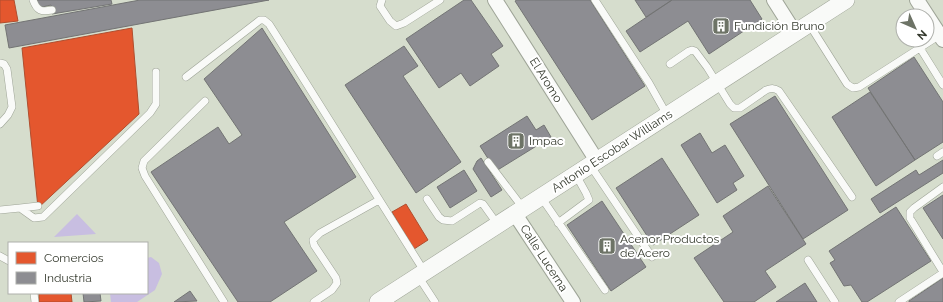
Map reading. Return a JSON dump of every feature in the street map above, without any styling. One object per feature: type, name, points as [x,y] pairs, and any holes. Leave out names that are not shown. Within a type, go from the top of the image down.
[{"type":"street","name":"El Aromo","points":[[494,0],[594,163]]},
{"type":"street","points":[[774,0],[802,28]]},
{"type":"street","name":"Antonio Escobar Williams","points":[[388,299],[421,274],[846,0]]},
{"type":"street","points":[[917,0],[942,38]]},
{"type":"street","name":"Calle Lucerna","points":[[519,211],[573,302]]},
{"type":"lane","points":[[33,0],[35,7],[39,10],[52,10]]},
{"type":"lane","points":[[382,0],[380,6],[390,22],[396,26],[404,23],[440,0]]},
{"type":"lane","points":[[595,0],[649,83],[667,116]]},
{"type":"lane","points":[[186,77],[260,20],[264,20],[269,24],[379,200],[421,274],[435,302]]},
{"type":"lane","points":[[802,28],[847,84],[852,88],[859,87],[920,48],[943,85]]},
{"type":"lane","points":[[670,64],[689,51],[695,51],[734,108],[740,108],[771,88],[775,89],[779,92],[852,197]]},
{"type":"lane","points":[[0,63],[4,64],[7,69],[12,108],[0,124]]},
{"type":"lane","points":[[20,208],[34,218],[43,217],[150,113],[156,104],[156,72]]},
{"type":"lane","points":[[205,101],[144,161],[142,168],[145,176],[224,302]]},
{"type":"lane","points":[[488,162],[519,211]]},
{"type":"lane","points":[[594,163],[652,257]]},
{"type":"lane","points":[[558,223],[589,200],[576,174]]},
{"type":"lane","points":[[899,302],[943,272],[910,218],[910,212],[943,187]]},
{"type":"lane","points":[[541,197],[605,290]]},
{"type":"lane","points":[[427,199],[439,217],[443,220],[452,221],[480,203],[498,225]]},
{"type":"lane","points":[[314,302],[332,290],[337,283],[336,278],[314,245],[313,240],[320,233],[379,200]]},
{"type":"lane","points":[[0,210],[38,206]]},
{"type":"lane","points":[[808,260],[835,302]]},
{"type":"shaded area","points":[[77,214],[96,234],[54,237]]},
{"type":"shaded area","points":[[151,257],[159,263],[162,274],[155,290],[137,302],[111,302],[110,294],[148,294],[148,258]]},
{"type":"building: Comercios","points":[[0,0],[14,0],[18,21],[0,23]]},
{"type":"building: Comercios","points":[[132,28],[139,114],[38,208],[22,48]]},
{"type":"building: Comercios","points":[[406,204],[428,240],[414,249],[392,212]]},
{"type":"building: Comercios","points":[[39,294],[71,294],[72,302],[39,302]]},
{"type":"building: Industria","points":[[37,0],[111,0],[112,4],[52,14],[51,5],[38,8]]},
{"type":"building: Industria","points":[[140,0],[269,0],[9,48],[5,25]]},
{"type":"building: Industria","points":[[464,0],[471,0],[503,46],[491,54],[499,66],[470,86],[461,73],[439,88],[406,39]]},
{"type":"building: Industria","points":[[590,0],[645,86],[592,120],[515,1]]},
{"type":"building: Industria","points":[[635,0],[672,0],[646,17]]},
{"type":"building: Industria","name":"Fundición Bruno","points":[[672,0],[750,0],[762,19],[709,54],[688,21],[640,52],[626,31]]},
{"type":"building: Industria","points":[[262,28],[356,177],[284,222],[317,271],[270,302],[238,302],[151,172],[218,127],[229,144],[242,135],[204,79]]},
{"type":"building: Industria","points":[[404,46],[418,66],[403,76],[461,162],[416,193],[345,85]]},
{"type":"building: Industria","points":[[914,57],[943,102],[943,142],[915,160],[868,88]]},
{"type":"building: Industria","points":[[870,92],[915,160],[876,186],[832,117]]},
{"type":"building: Industria","points":[[775,96],[848,210],[803,239],[730,124]]},
{"type":"building: Industria","name":"Impac","points":[[527,116],[536,130],[544,125],[551,137],[496,171],[480,146]]},
{"type":"building: Industria","points":[[700,133],[712,153],[725,145],[744,176],[733,183],[737,190],[717,203],[681,145]]},
{"type":"building: Industria","points":[[481,158],[502,190],[491,197],[473,169],[477,161]]},
{"type":"building: Industria","points":[[662,158],[699,215],[653,245],[616,188]]},
{"type":"building: Industria","points":[[943,160],[943,173],[880,213],[871,199],[916,170],[919,175]]},
{"type":"building: Industria","points":[[464,170],[477,191],[450,208],[437,187]]},
{"type":"building: Industria","points":[[768,186],[806,244],[765,271],[776,287],[754,302],[724,302],[694,258],[733,232],[723,216]]},
{"type":"building: Industria","points":[[943,195],[943,239],[923,208]]},
{"type":"building: Industria","name":"Acenor Productos de Acero","points":[[602,201],[646,267],[611,291],[567,225]]},
{"type":"building: Industria","points":[[896,207],[931,261],[867,302],[862,302],[851,285],[844,286],[830,263],[835,260],[829,251]]},
{"type":"building: Industria","points":[[943,278],[943,302],[909,302],[909,301]]},
{"type":"building: Industria","points":[[805,283],[817,302],[776,302]]},
{"type":"building: Industria","points":[[190,291],[197,301],[174,302]]},
{"type":"building: Industria","points":[[83,294],[100,294],[101,301],[84,302]]},
{"type":"place","name":"Fundición Bruno","points":[[721,26]]},
{"type":"place","name":"Impac","points":[[516,141]]},
{"type":"place","name":"Acenor Productos de Acero","points":[[607,246]]}]
